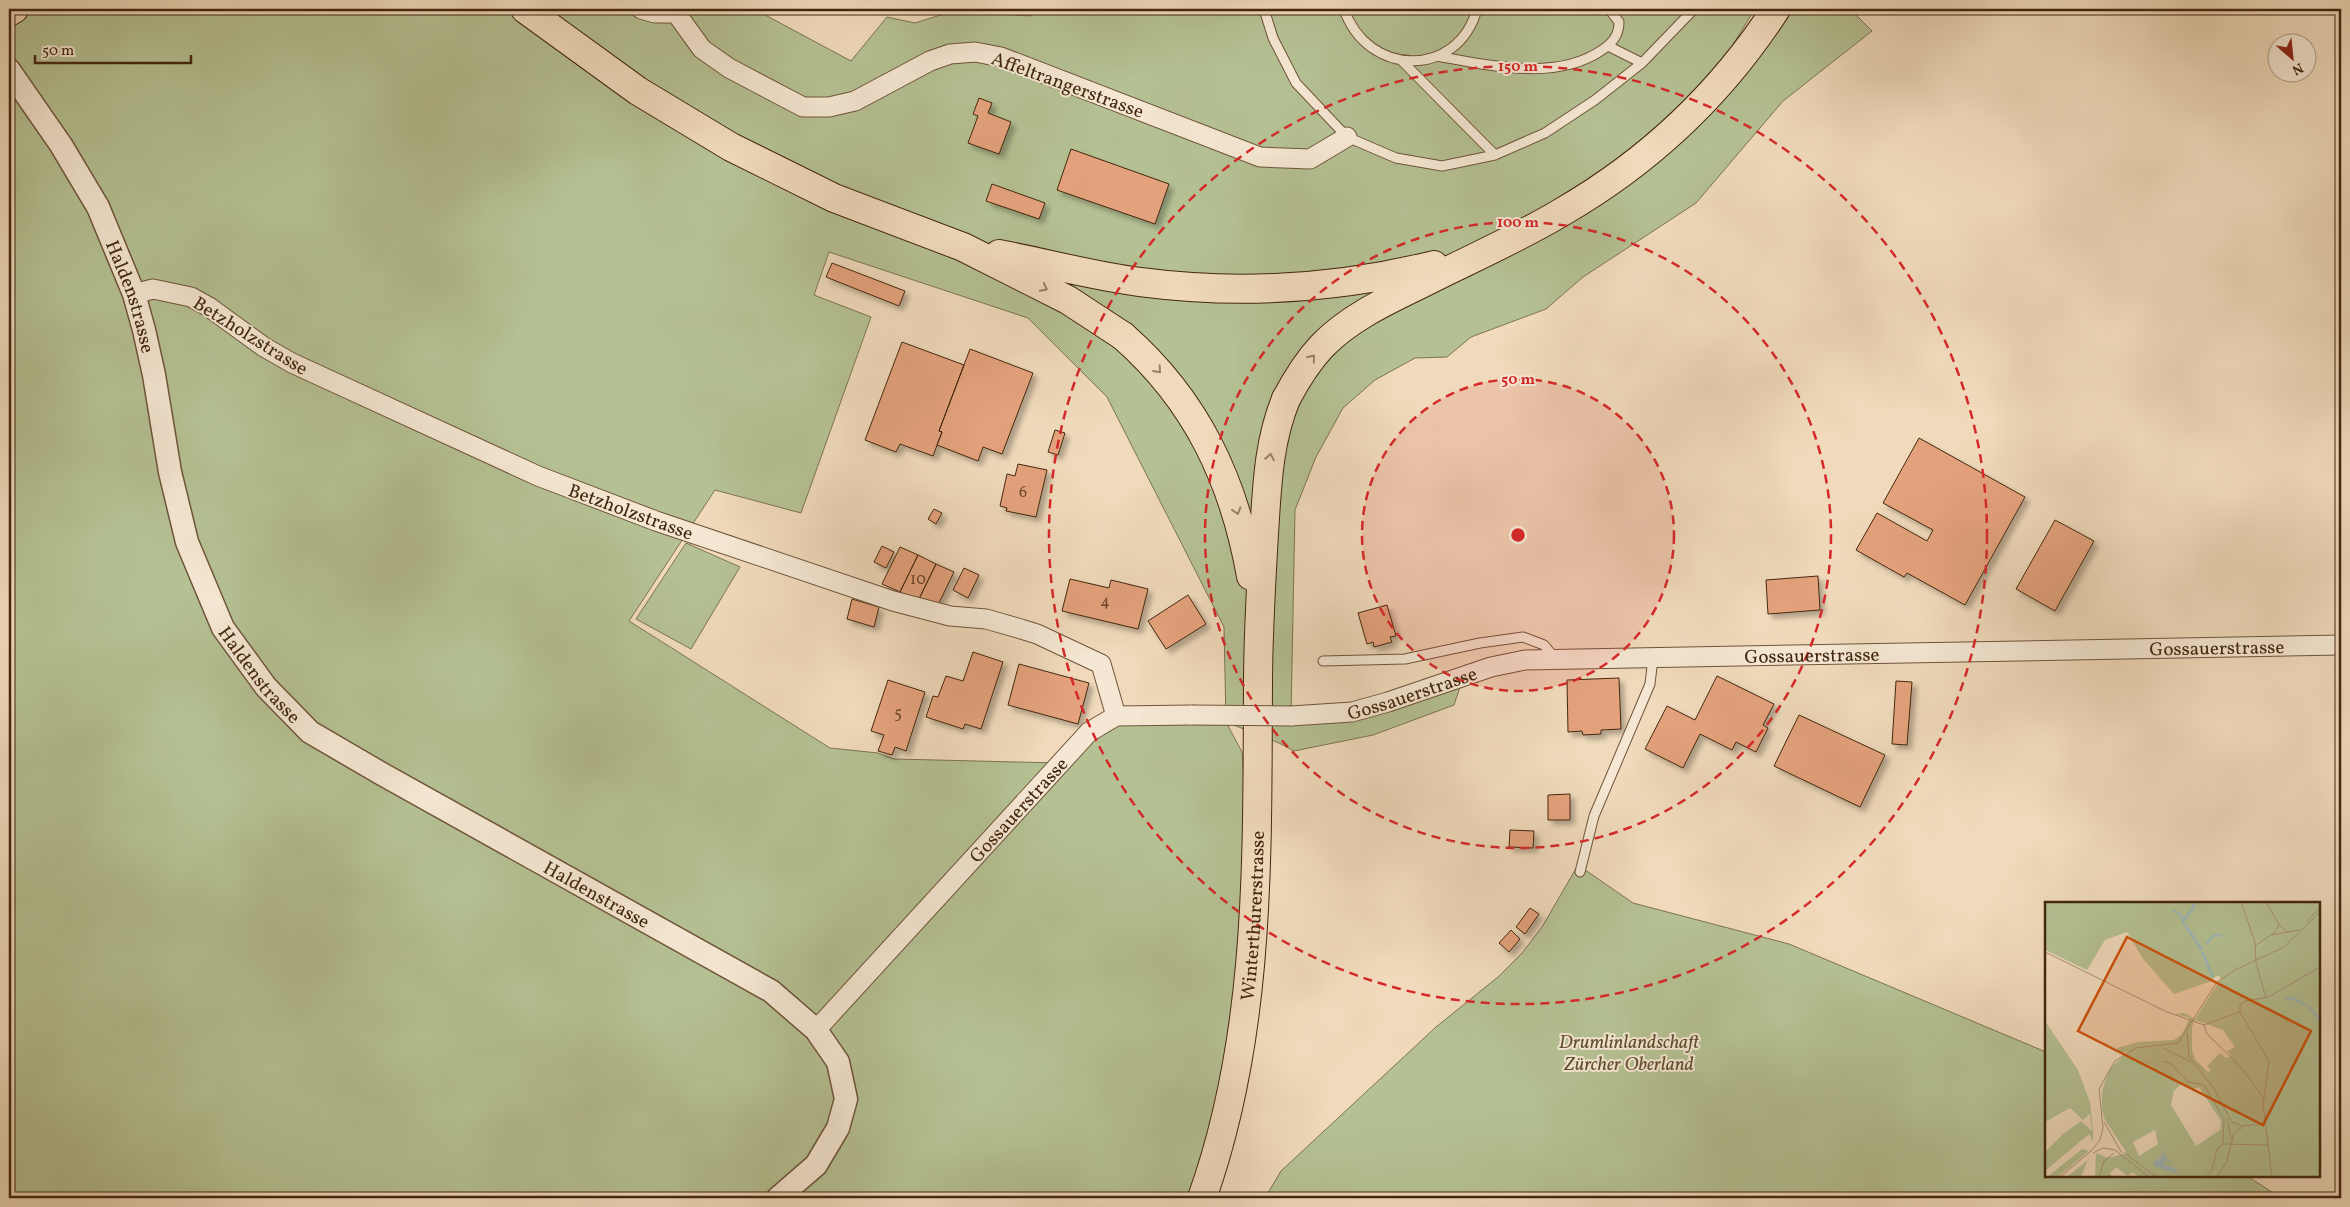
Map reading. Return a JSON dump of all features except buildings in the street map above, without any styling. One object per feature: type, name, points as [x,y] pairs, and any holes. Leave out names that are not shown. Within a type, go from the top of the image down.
[{"type":"highway","points":[[9,12],[14,9]]},
{"type":"highway","points":[[525,9],[638,91],[731,147],[834,198],[964,247],[1068,300],[1123,336],[1142,353],[1173,388],[1204,435],[1223,473],[1244,538],[1258,628]]},
{"type":"highway","points":[[1258,628],[1268,470],[1273,436],[1286,399],[1299,376],[1317,352],[1351,322],[1406,291],[1529,230],[1602,188],[1661,144],[1723,82],[1748,51],[1776,9]]},
{"type":"highway","points":[[964,247],[1141,282],[1256,289],[1301,288],[1380,277],[1467,255],[1529,230]]},
{"type":"highway","name":"Winterthurerstrasse","points":[[1202,1198],[1214,1162],[1233,1087],[1249,985],[1256,879],[1258,628]]},
{"type":"street","name":"Affeltrangerstrasse","points":[[641,9],[655,13],[679,11],[702,49],[729,68],[803,107],[829,106],[855,101],[930,61],[950,54],[975,52],[1001,57],[1260,157],[1310,159],[1348,137]]},
{"type":"street","name":"Haldenstrasse","points":[[9,70],[61,145],[98,207],[134,294],[154,374],[170,472],[187,542],[223,628],[266,687],[310,732],[771,991],[816,1030]]},
{"type":"street","name":"Betzholzstrasse","points":[[134,294],[153,289],[191,297],[209,307],[264,347],[292,363],[538,476],[647,518],[894,602],[950,616],[986,619],[1037,634],[1100,664],[1116,716]]},
{"type":"street","name":"Gossauerstrasse","points":[[816,1030],[1058,764],[1089,732],[1116,716],[1291,716],[1352,712],[1388,702],[1491,667],[1525,660],[1556,658],[1653,658],[2341,645]]},
{"type":"street","points":[[778,1198],[816,1165],[838,1128],[846,1099],[838,1062],[816,1030]]},
{"type":"lane","points":[[1264,9],[1274,38],[1296,83],[1348,137],[1396,158],[1442,166],[1495,155],[1545,133],[1595,100],[1642,63],[1694,9]]},
{"type":"lane","points":[[1344,9],[1352,26],[1364,42],[1381,54],[1401,60],[1419,60],[1437,56],[1448,50],[1466,33],[1477,9]]},
{"type":"lane","points":[[1437,56],[1506,68],[1555,67],[1591,58],[1608,46],[1617,35],[1619,22],[1609,9]]},
{"type":"lane","points":[[1608,46],[1642,63]]},
{"type":"lane","points":[[1401,60],[1495,155]]},
{"type":"lane","points":[[1323,661],[1405,659],[1480,643],[1523,637],[1544,645],[1556,658]]},
{"type":"lane","points":[[1580,872],[1594,816],[1650,684],[1653,658]]},
{"type":"green space","points":[[9,9],[754,9],[851,61],[887,17],[915,23],[953,11],[1031,16],[1034,9],[1755,9],[1729,51],[1792,9],[1850,9],[1872,31],[1783,101],[1696,203],[1583,277],[1546,309],[1471,337],[1447,357],[1415,358],[1375,380],[1343,408],[1316,457],[1295,510],[1291,716],[1352,712],[1464,675],[1454,705],[1373,735],[1294,751],[1226,722],[1242,752],[1254,923],[1202,1198],[9,1198]],"holes":[[[829,252],[1028,318],[1107,397],[1224,627],[1226,721],[1116,716],[1058,763],[894,759],[878,753],[830,748],[629,621],[715,490],[801,513],[871,317],[814,295]]]},
{"type":"green space","points":[[686,543],[740,567],[691,649],[636,619]]},
{"type":"green space","name":"Drumlinlandschaft Zürcher Oberland","points":[[1578,865],[1633,903],[1789,944],[2045,1052],[2045,1177],[2249,1177],[2281,1198],[1265,1198],[1281,1171],[1436,1027],[1498,977],[1522,953],[1542,927]]}]
